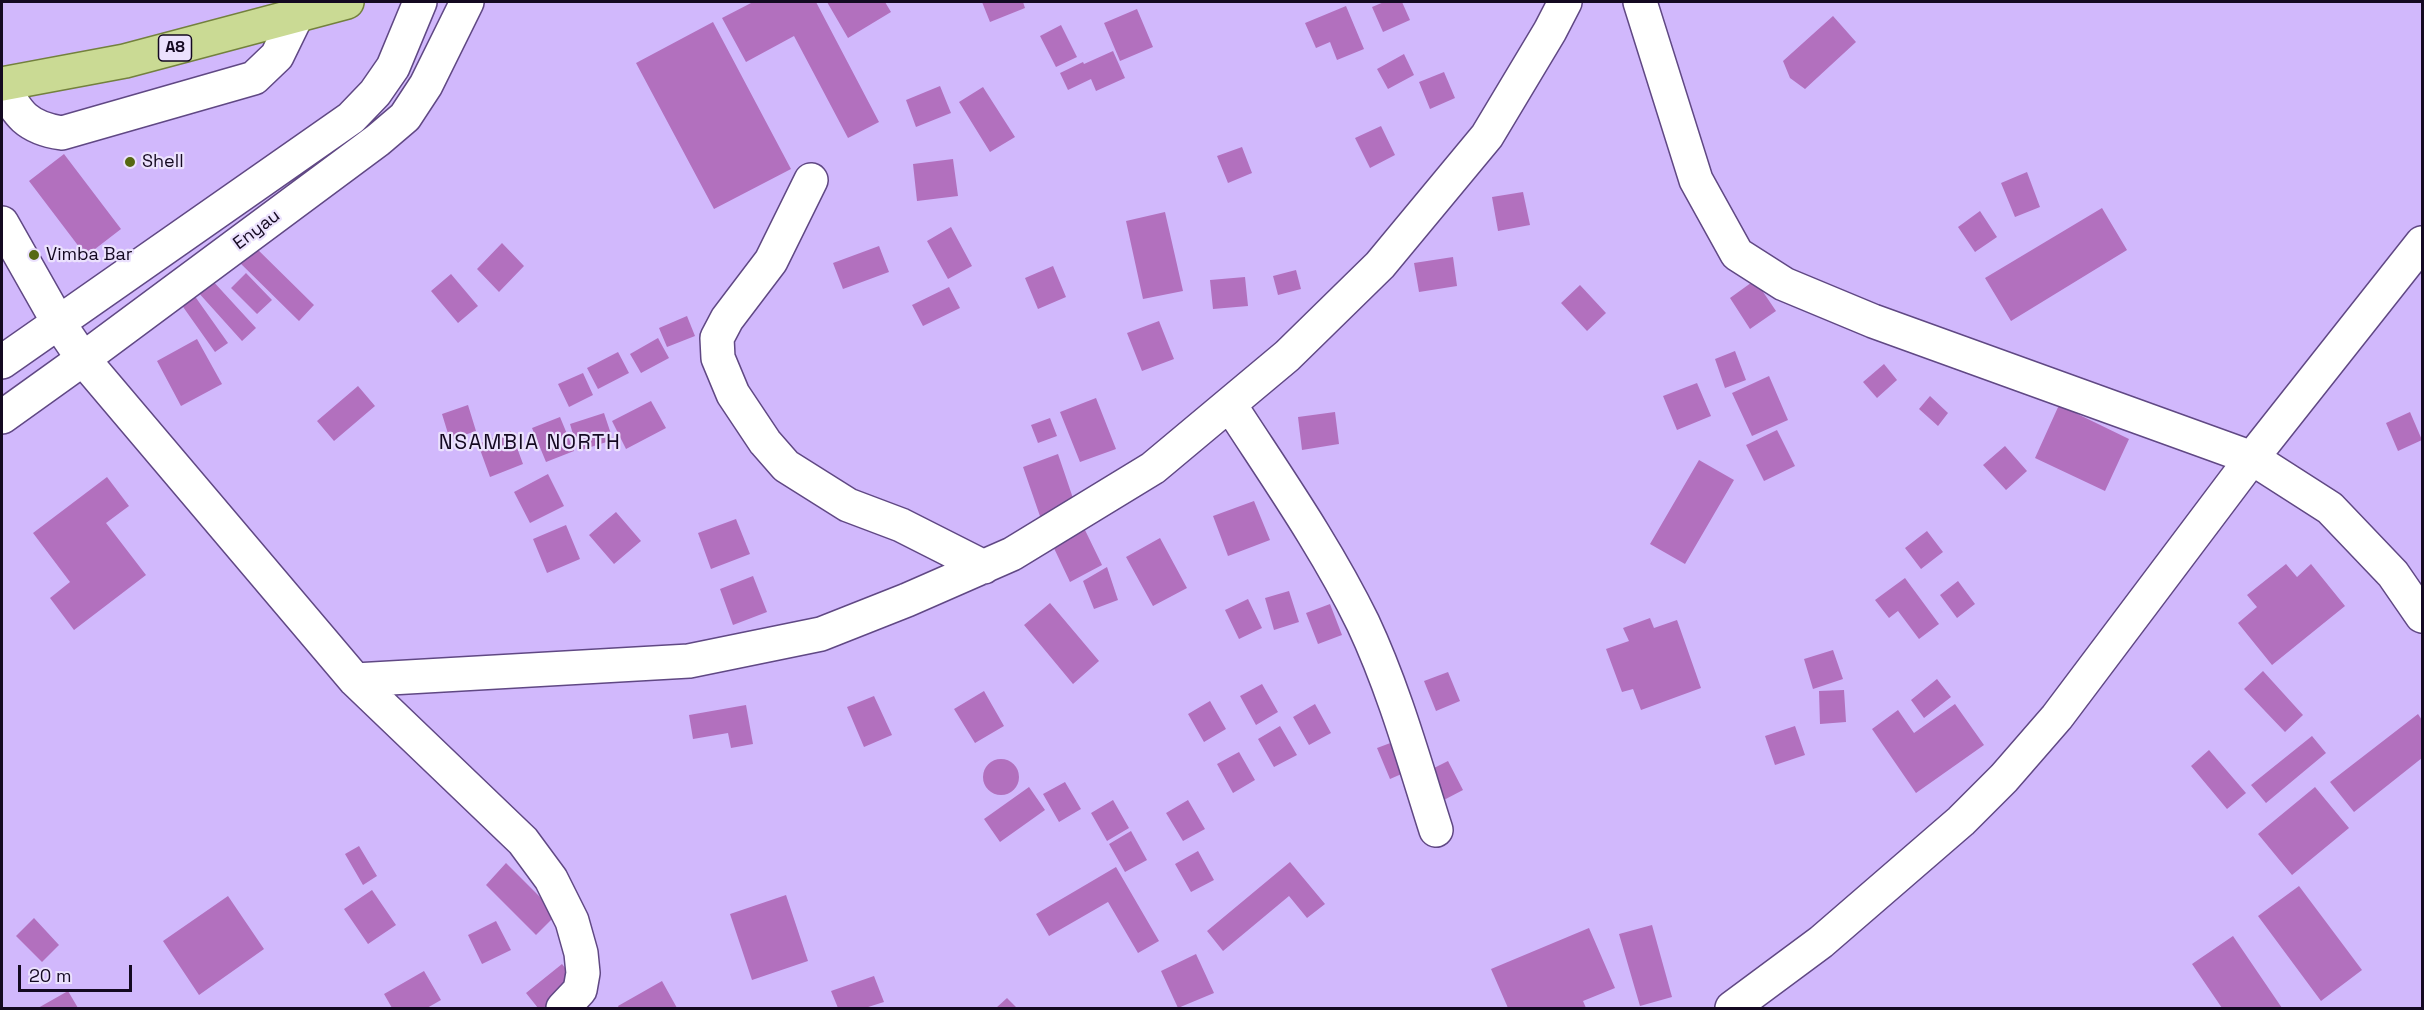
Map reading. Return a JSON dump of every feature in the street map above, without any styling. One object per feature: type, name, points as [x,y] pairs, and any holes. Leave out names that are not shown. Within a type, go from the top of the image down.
[{"type":"main road","name":"A8","points":[[2,84],[125,61],[347,2]]},
{"type":"street","name":"Enyau","points":[[2,362],[351,118],[375,93],[393,67],[420,2]]},
{"type":"street","name":"Enyau","points":[[2,417],[83,360],[378,140],[405,117],[426,85],[467,2]]},
{"type":"street","points":[[355,680],[688,661],[821,634],[1012,554],[1153,468],[1287,356],[1380,265],[1487,136],[1565,2]]},
{"type":"street","points":[[1640,2],[1696,180],[1737,254],[1784,284],[1873,321],[2252,458],[2330,508],[2393,574],[2422,616]]},
{"type":"street","points":[[2,84],[14,108],[30,123],[43,130],[62,133],[254,78],[277,56],[297,15]]},
{"type":"street","points":[[811,180],[771,261],[727,319],[717,338],[718,358],[733,394],[765,442],[786,466],[848,505],[900,525],[984,567]]},
{"type":"street","points":[[2,223],[58,322],[83,360],[355,680],[523,841],[551,879],[572,921],[581,953],[583,973],[580,990],[563,1008]]},
{"type":"street","points":[[1732,1008],[1821,942],[1961,821],[2004,778],[2057,717],[2252,458],[2422,243]]},
{"type":"street","points":[[1230,405],[1321,546],[1363,623],[1394,699],[1436,830]]},
{"type":"building","points":[[753,2],[816,2],[879,122],[848,138],[794,36],[746,62],[722,18]]},
{"type":"building","points":[[827,2],[885,2],[891,12],[848,38]]},
{"type":"building","points":[[982,2],[1023,2],[1025,8],[990,22]]},
{"type":"building","points":[[1384,2],[1402,2],[1410,20],[1383,32],[1372,7]]},
{"type":"building","points":[[1346,6],[1364,49],[1337,60],[1330,42],[1316,48],[1305,23]]},
{"type":"building","points":[[1137,9],[1153,47],[1120,61],[1104,23]]},
{"type":"building","points":[[1833,16],[1856,42],[1805,89],[1790,78],[1783,61]]},
{"type":"building","points":[[713,22],[791,169],[714,209],[636,63]]},
{"type":"building","points":[[1061,25],[1077,57],[1056,67],[1040,36]]},
{"type":"building","points":[[1113,51],[1125,78],[1096,91],[1091,79],[1068,90],[1060,73]]},
{"type":"building","points":[[1404,54],[1414,75],[1388,89],[1377,69]]},
{"type":"building","points":[[1444,72],[1455,98],[1430,109],[1419,82]]},
{"type":"building","points":[[940,86],[951,113],[916,127],[906,100]]},
{"type":"building","points":[[983,87],[1015,137],[990,152],[959,102]]},
{"type":"building","points":[[1381,126],[1395,155],[1370,168],[1355,138]]},
{"type":"building","points":[[1242,147],[1252,173],[1228,183],[1217,156]]},
{"type":"building","points":[[64,154],[121,229],[86,256],[29,181]]},
{"type":"building","points":[[953,159],[958,196],[917,201],[913,164]]},
{"type":"building","points":[[2027,172],[2040,207],[2015,217],[2001,183]]},
{"type":"building","points":[[1523,192],[1530,225],[1498,231],[1492,197]]},
{"type":"building","points":[[2102,208],[2127,250],[2011,321],[1985,278]]},
{"type":"building","points":[[1980,211],[1997,237],[1975,252],[1958,227]]},
{"type":"building","points":[[1165,212],[1183,291],[1143,299],[1126,221]]},
{"type":"building","points":[[951,227],[972,266],[948,279],[927,241]]},
{"type":"building","points":[[250,242],[314,305],[299,321],[235,258]]},
{"type":"building","points":[[502,243],[524,266],[499,292],[477,269]]},
{"type":"building","points":[[879,246],[889,272],[843,289],[833,263]]},
{"type":"building","points":[[1453,257],[1457,286],[1419,292],[1414,263]]},
{"type":"building","points":[[1053,266],[1066,297],[1038,309],[1025,278]]},
{"type":"building","points":[[1296,270],[1301,289],[1278,295],[1273,276]]},
{"type":"building","points":[[246,273],[272,300],[257,314],[231,288]]},
{"type":"building","points":[[451,274],[478,306],[458,323],[431,291]]},
{"type":"building","points":[[1245,277],[1248,306],[1213,309],[1210,280]]},
{"type":"building","points":[[211,279],[256,328],[242,341],[197,291]]},
{"type":"building","points":[[1755,280],[1776,311],[1750,329],[1730,298]]},
{"type":"building","points":[[1580,285],[1606,313],[1587,331],[1561,303]]},
{"type":"building","points":[[949,287],[960,308],[923,326],[912,305]]},
{"type":"building","points":[[194,295],[228,343],[215,352],[181,304]]},
{"type":"building","points":[[687,316],[695,336],[667,347],[659,328]]},
{"type":"building","points":[[1159,321],[1174,359],[1142,371],[1127,333]]},
{"type":"building","points":[[658,338],[669,358],[641,373],[630,354]]},
{"type":"building","points":[[197,339],[222,384],[181,406],[157,361]]},
{"type":"building","points":[[1735,351],[1746,380],[1725,388],[1715,359]]},
{"type":"building","points":[[618,352],[629,373],[598,389],[587,368]]},
{"type":"building","points":[[1884,364],[1897,380],[1877,398],[1863,382]]},
{"type":"building","points":[[583,373],[593,395],[569,407],[558,384]]},
{"type":"building","points":[[1769,376],[1788,420],[1752,436],[1732,393]]},
{"type":"building","points":[[1697,383],[1711,416],[1677,430],[1663,396]]},
{"type":"building","points":[[358,386],[375,406],[334,441],[317,421]]},
{"type":"building","points":[[1930,396],[1948,413],[1938,426],[1919,409]]},
{"type":"building","points":[[1096,398],[1116,449],[1080,462],[1060,412]]},
{"type":"building","points":[[651,401],[666,428],[626,449],[612,421]]},
{"type":"building","points":[[468,405],[476,431],[450,440],[442,414]]},
{"type":"building","points":[[2059,405],[2129,439],[2105,491],[2035,458]]},
{"type":"building","points":[[1335,412],[1339,444],[1302,450],[1298,417]]},
{"type":"building","points":[[2410,412],[2422,440],[2398,451],[2386,423]]},
{"type":"building","points":[[604,413],[613,440],[578,451],[570,424]]},
{"type":"building","points":[[560,417],[574,451],[546,462],[532,428]]},
{"type":"building","points":[[1050,418],[1057,436],[1038,443],[1031,425]]},
{"type":"building","points":[[1777,430],[1795,466],[1764,481],[1746,445]]},
{"type":"building","points":[[511,431],[523,464],[490,477],[478,444]]},
{"type":"building","points":[[2005,446],[2027,471],[2006,490],[1983,465]]},
{"type":"building","points":[[1058,454],[1077,510],[1042,522],[1023,467]]},
{"type":"building","points":[[1699,460],[1734,480],[1685,564],[1650,544]]},
{"type":"building","points":[[548,474],[564,506],[530,523],[514,492]]},
{"type":"building","points":[[107,477],[129,506],[106,523],[146,575],[74,630],[50,598],[70,582],[33,533]]},
{"type":"building","points":[[1254,501],[1270,540],[1228,556],[1213,516]]},
{"type":"building","points":[[616,512],[641,541],[614,564],[589,535]]},
{"type":"building","points":[[736,519],[750,554],[711,569],[698,533]]},
{"type":"building","points":[[566,525],[580,559],[547,573],[533,539]]},
{"type":"building","points":[[1084,528],[1102,565],[1070,582],[1052,544]]},
{"type":"building","points":[[1927,531],[1943,552],[1921,569],[1905,548]]},
{"type":"building","points":[[1160,538],[1187,588],[1153,606],[1126,557]]},
{"type":"building","points":[[2286,564],[2297,577],[2311,564],[2345,606],[2272,665],[2238,623],[2257,607],[2247,595]]},
{"type":"building","points":[[1107,567],[1118,600],[1094,609],[1083,581]]},
{"type":"building","points":[[753,576],[767,612],[733,625],[720,589]]},
{"type":"building","points":[[1905,578],[1939,624],[1919,639],[1898,611],[1889,618],[1875,600]]},
{"type":"building","points":[[1958,581],[1975,604],[1957,618],[1940,595]]},
{"type":"building","points":[[1289,591],[1299,622],[1274,630],[1265,598]]},
{"type":"building","points":[[1248,599],[1262,628],[1239,639],[1225,610]]},
{"type":"building","points":[[1050,603],[1099,661],[1073,684],[1024,625]]},
{"type":"building","points":[[1330,604],[1342,635],[1318,644],[1306,613]]},
{"type":"building","points":[[1650,618],[1654,628],[1677,620],[1701,688],[1641,710],[1633,689],[1622,692],[1606,649],[1629,641],[1623,628]]},
{"type":"building","points":[[1833,650],[1843,679],[1813,689],[1804,659]]},
{"type":"building","points":[[2263,671],[2303,715],[2285,732],[2244,689]]},
{"type":"building","points":[[1448,672],[1460,701],[1436,711],[1424,681]]},
{"type":"building","points":[[1937,679],[1951,697],[1924,718],[1911,700]]},
{"type":"building","points":[[1262,684],[1278,712],[1256,725],[1240,696]]},
{"type":"building","points":[[1844,690],[1846,722],[1820,724],[1819,691]]},
{"type":"building","points":[[984,691],[1004,726],[975,743],[954,709]]},
{"type":"building","points":[[874,696],[892,735],[864,747],[847,707]]},
{"type":"building","points":[[1210,701],[1226,729],[1204,742],[1188,714]]},
{"type":"building","points":[[1315,704],[1331,733],[1309,745],[1293,717]]},
{"type":"building","points":[[1955,704],[1984,745],[1916,793],[1872,729],[1898,710],[1914,733]]},
{"type":"building","points":[[746,705],[753,744],[731,748],[728,733],[693,739],[689,715]]},
{"type":"building","points":[[2418,714],[2422,720],[2422,758],[2354,812],[2330,782]]},
{"type":"building","points":[[1280,726],[1297,755],[1274,767],[1258,739]]},
{"type":"building","points":[[1795,726],[1805,755],[1775,765],[1765,736]]},
{"type":"building","points":[[2312,736],[2326,753],[2266,803],[2251,785]]},
{"type":"building","points":[[1401,739],[1413,769],[1390,779],[1377,748]]},
{"type":"building","points":[[2209,750],[2246,793],[2227,809],[2191,766]]},
{"type":"building","points":[[1239,752],[1255,780],[1233,793],[1217,764]]},
{"type":"building","points":[[1001,759],[1014,764],[1019,777],[1014,790],[1001,795],[988,790],[983,777],[988,764]]},
{"type":"building","points":[[1448,761],[1463,790],[1440,802],[1426,772]]},
{"type":"building","points":[[1065,782],[1081,809],[1059,822],[1043,794]]},
{"type":"building","points":[[1029,787],[1045,810],[1000,842],[984,819]]},
{"type":"building","points":[[2315,787],[2349,828],[2292,875],[2258,834]]},
{"type":"building","points":[[1113,800],[1129,828],[1107,841],[1091,813]]},
{"type":"building","points":[[1188,800],[1205,829],[1183,841],[1166,813]]},
{"type":"building","points":[[1131,831],[1147,860],[1125,872],[1109,844]]},
{"type":"building","points":[[359,846],[377,876],[363,885],[345,854]]},
{"type":"building","points":[[1198,851],[1214,880],[1191,892],[1175,864]]},
{"type":"building","points":[[1290,862],[1325,904],[1307,918],[1289,896],[1223,951],[1207,931]]},
{"type":"building","points":[[506,863],[557,914],[536,935],[486,885]]},
{"type":"building","points":[[1116,867],[1159,941],[1138,953],[1108,902],[1049,936],[1036,914]]},
{"type":"building","points":[[2299,886],[2362,970],[2321,1001],[2258,916]]},
{"type":"building","points":[[372,890],[396,925],[368,944],[344,909]]},
{"type":"building","points":[[786,895],[808,961],[752,980],[730,914]]},
{"type":"building","points":[[228,896],[264,949],[199,995],[163,941]]},
{"type":"building","points":[[34,918],[59,945],[42,962],[16,936]]},
{"type":"building","points":[[496,921],[511,950],[482,964],[468,935]]},
{"type":"building","points":[[1652,925],[1672,997],[1640,1006],[1619,934]]},
{"type":"building","points":[[1589,928],[1615,988],[1583,1001],[1586,1008],[1508,1008],[1491,969]]},
{"type":"building","points":[[2233,936],[2282,1008],[2222,1008],[2192,964]]},
{"type":"building","points":[[1196,954],[1214,993],[1178,1008],[1161,971]]},
{"type":"building","points":[[562,964],[577,983],[546,1008],[538,1008],[526,993]]},
{"type":"building","points":[[424,971],[441,1000],[427,1008],[392,1008],[384,994]]},
{"type":"building","points":[[874,976],[884,1002],[865,1008],[838,1008],[831,991]]},
{"type":"building","points":[[662,981],[677,1008],[619,1008],[618,1006]]},
{"type":"building","points":[[68,991],[78,1008],[38,1008]]},
{"type":"building","points":[[1007,998],[1017,1008],[996,1008]]},
{"type":"place","name":"Shell","points":[[130,162]]},
{"type":"place","name":"Vimba Bar","points":[[34,255]]},
{"type":"district","name":"NSAMBIA NORTH","points":[[530,443]]}]
